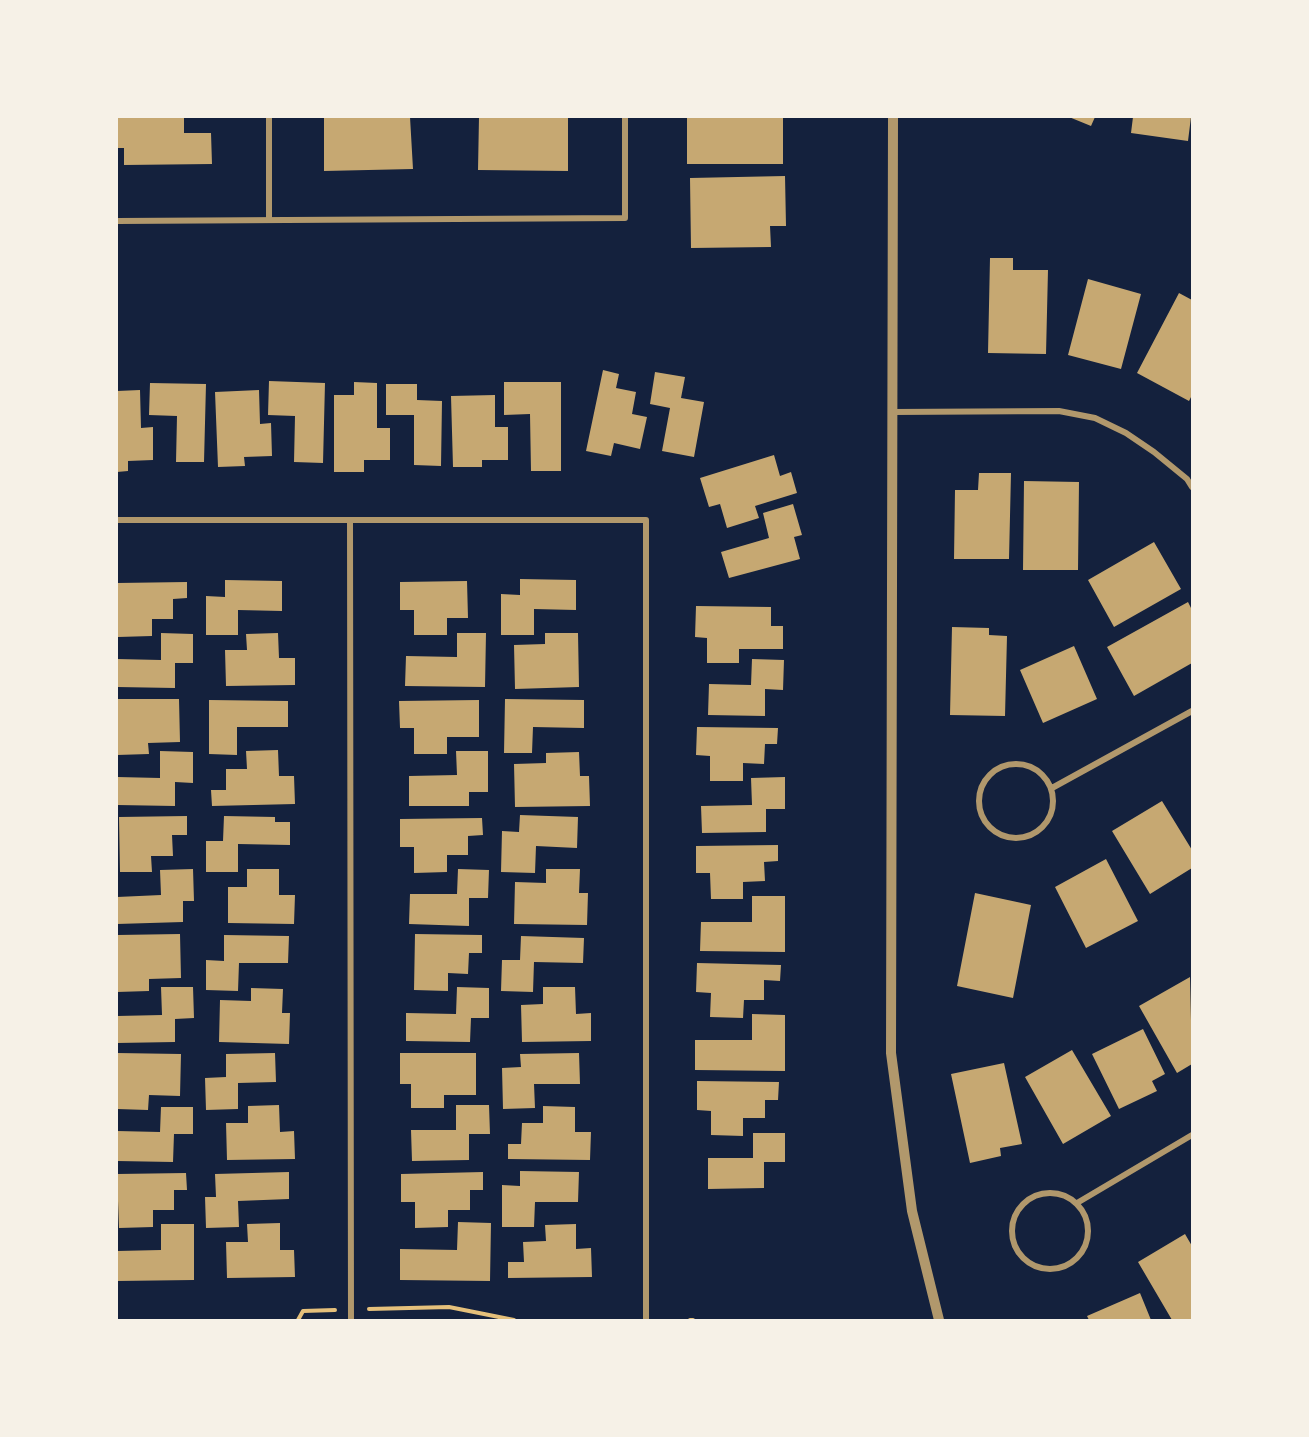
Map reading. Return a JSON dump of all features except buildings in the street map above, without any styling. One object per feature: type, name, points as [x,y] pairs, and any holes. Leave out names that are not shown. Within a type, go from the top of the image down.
[{"type":"street","points":[[269,117],[269,220]]},
{"type":"street","points":[[117,221],[625,218],[625,117]]},
{"type":"street","points":[[893,117],[891,1053],[912,1211],[939,1320]]},
{"type":"street","points":[[892,412],[1059,411],[1095,418],[1126,433],[1154,452],[1187,479],[1192,487]]},
{"type":"street","points":[[117,520],[646,520],[646,1320]]},
{"type":"street","points":[[350,520],[351,1320]]},
{"type":"street","points":[[1052,788],[1192,711]]},
{"type":"street","points":[[1014,762],[1037,769],[1052,788],[1054,801],[1045,825],[1024,838],[999,834],[982,816],[978,804],[984,781],[992,771],[1014,762]]},
{"type":"street","points":[[1077,1203],[1192,1135]]},
{"type":"street","points":[[1043,1192],[1056,1192],[1077,1203],[1084,1214],[1088,1233],[1082,1252],[1073,1262],[1061,1268],[1048,1269],[1035,1266],[1023,1259],[1012,1237],[1015,1213],[1022,1203],[1043,1192]]},
{"type":"path","points":[[298,1320],[303,1311],[449,1307],[514,1320]]}]
